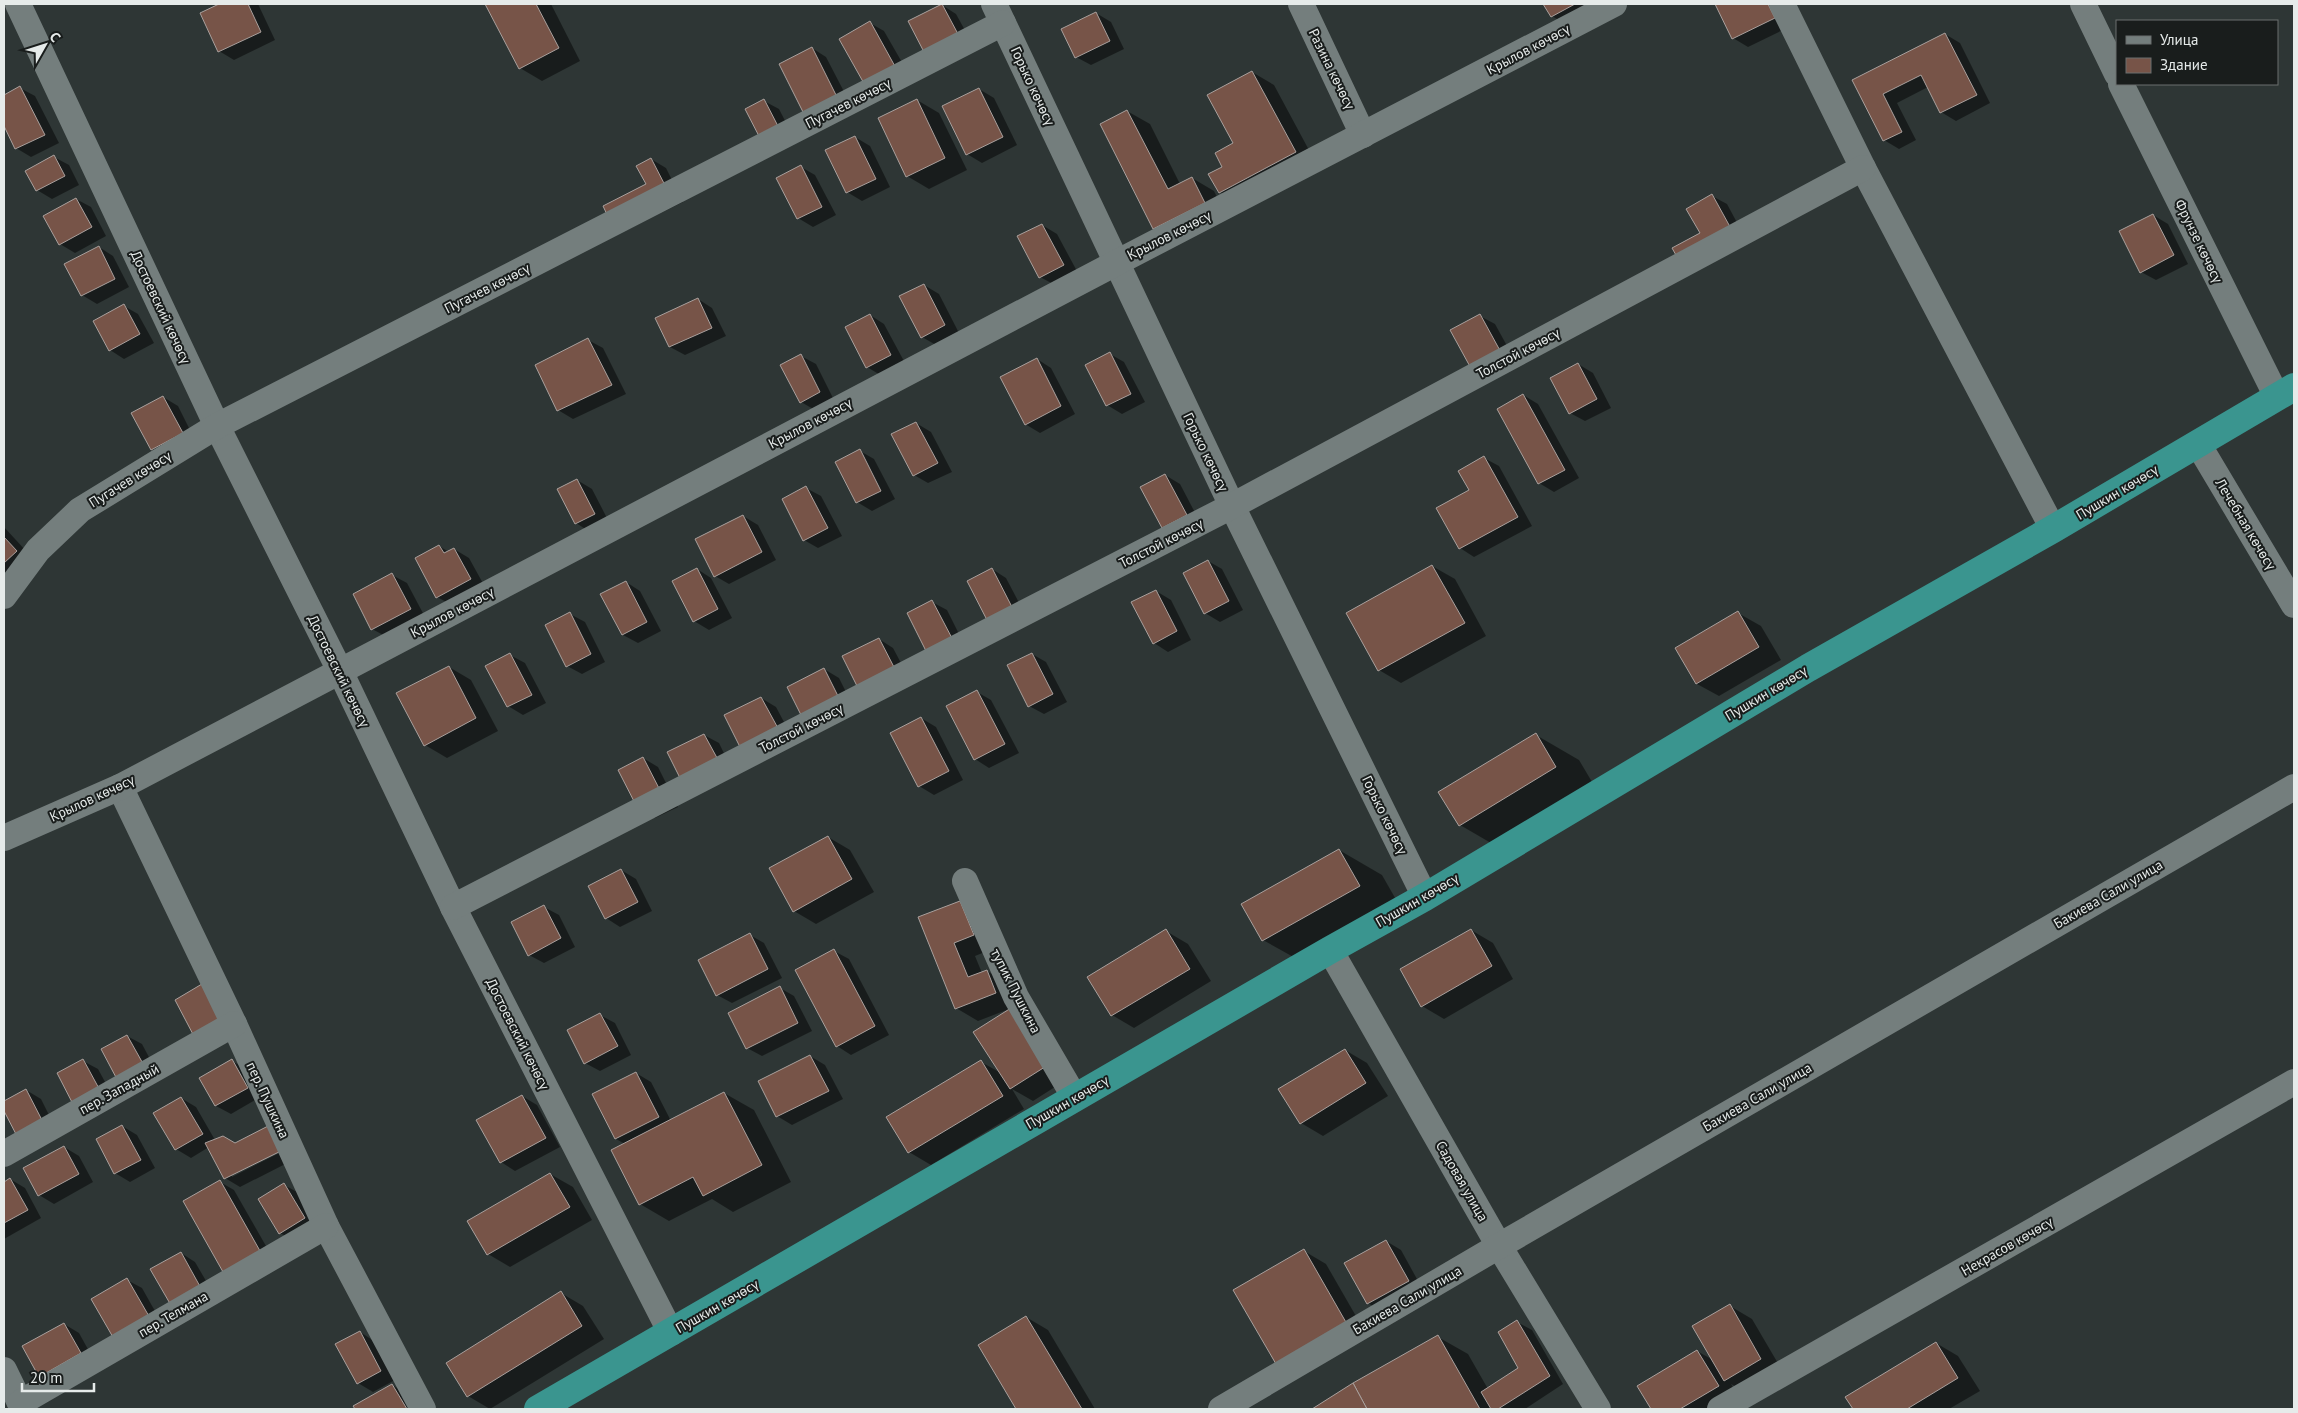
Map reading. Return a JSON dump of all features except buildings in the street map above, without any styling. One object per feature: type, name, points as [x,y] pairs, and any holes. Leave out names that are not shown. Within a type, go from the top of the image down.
[{"type":"highway","name":"Пушкин көчөсү","points":[[538,1409],[1330,950],[1425,897],[1808,668],[2053,529],[2286,392]]},
{"type":"street","name":"Разина көчөсү","points":[[1301,4],[1364,135]]},
{"type":"street","name":"Крылов көчөсү","points":[[4,838],[120,787],[1116,263],[1614,4]]},
{"type":"street","points":[[1782,4],[1863,168],[2053,529]]},
{"type":"street","points":[[2083,4],[2116,72]]},
{"type":"street","name":"Достоевский көчөсү","points":[[19,5],[217,426],[340,671],[453,907],[671,1333]]},
{"type":"street","name":"Пугачев көчөсү","points":[[4,596],[38,550],[80,510],[217,426],[998,13]]},
{"type":"street","name":"Горько көчөсү","points":[[998,13],[1232,506],[1425,897]]},
{"type":"street","name":"Фрунзе көчөсү","points":[[2122,85],[2286,392]]},
{"type":"street","name":"Толстой көчөсү","points":[[453,907],[1232,506],[1863,168]]},
{"type":"street","name":"Лечебная көчөсү","points":[[2198,444],[2294,605]]},
{"type":"street","name":"пер. Пушкина","points":[[120,787],[234,1024],[326,1226],[424,1409]]},
{"type":"street","name":"Бакиева Сали улица","points":[[1221,1409],[1499,1246],[2294,787]]},
{"type":"street","name":"тупик Пушкина","points":[[965,880],[1016,997],[1075,1098]]},
{"type":"street","name":"Садовая улица","points":[[1330,950],[1499,1246],[1598,1409]]},
{"type":"street","name":"пер. Западный","points":[[4,1154],[234,1024]]},
{"type":"street","name":"Некрасов көчөсү","points":[[1720,1409],[2294,1082]]},
{"type":"street","name":"пер. Телмана","points":[[21,1406],[326,1226]]},
{"type":"street","points":[[4,1370],[21,1406]]}]
